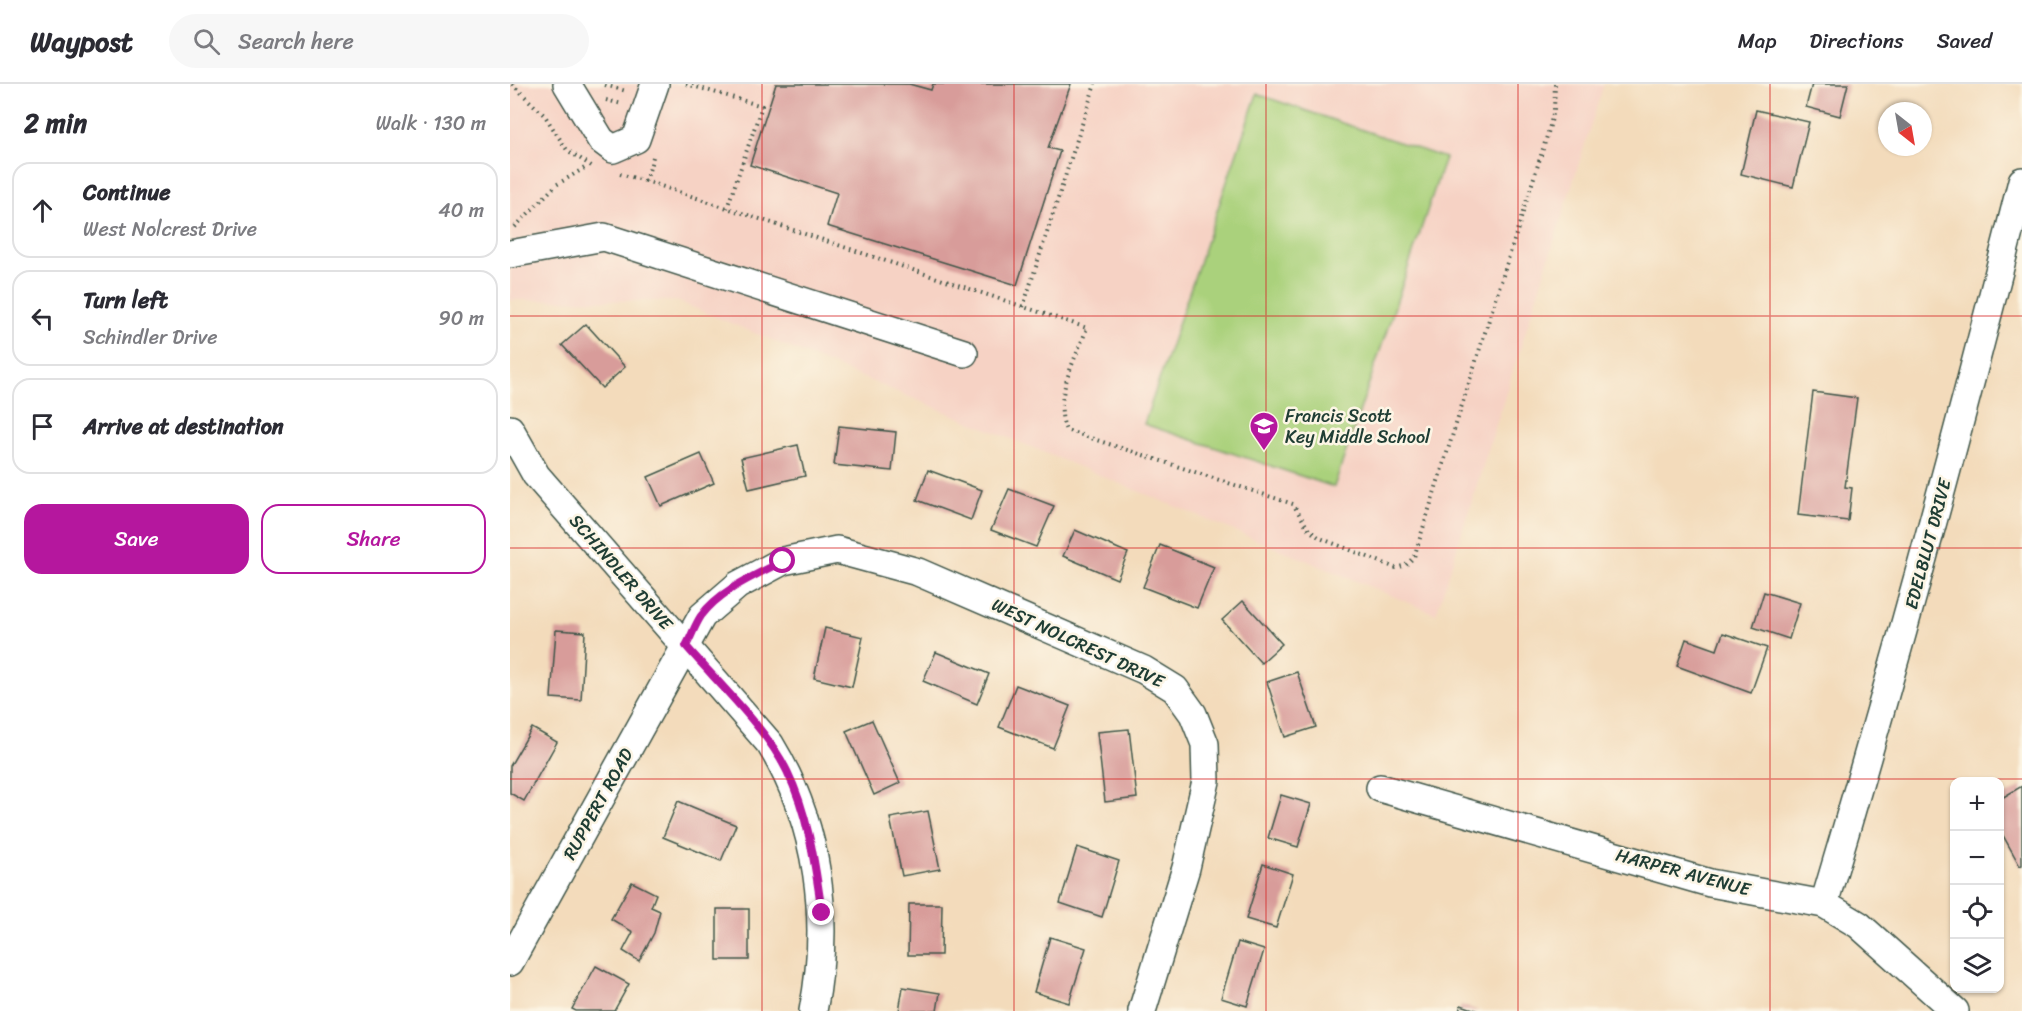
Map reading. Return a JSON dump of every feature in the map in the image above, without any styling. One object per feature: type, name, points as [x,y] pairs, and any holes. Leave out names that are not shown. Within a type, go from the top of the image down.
[{"type":"street","points":[[567,84],[601,140],[614,149],[636,140],[655,84]]},
{"type":"street","name":"EDELBLUT DRIVE","points":[[1824,904],[1889,690],[1938,512],[2022,181]]},
{"type":"street","points":[[510,254],[604,237],[964,353]]},
{"type":"street","name":"SCHINDLER DRIVE","points":[[510,429],[536,475],[770,744],[787,772],[810,833],[822,913],[820,975],[813,1011]]},
{"type":"street","name":"WEST NOLCREST DRIVE","points":[[686,646],[702,616],[738,585],[783,561],[837,550],[918,572],[1144,670],[1175,689],[1193,714],[1205,744],[1206,781],[1185,868],[1142,1011]]},
{"type":"street","name":"RUPPERT ROAD","points":[[510,962],[686,646]]},
{"type":"street","name":"HARPER AVENUE","points":[[1380,788],[1710,883],[1824,904],[1858,925],[1955,1011]]},
{"type":"path","points":[[686,84],[762,106],[727,208]]},
{"type":"path","points":[[1023,307],[1095,84]]},
{"type":"path","points":[[656,147],[646,181],[1087,328],[1062,400],[1060,417],[1066,430],[1293,504],[1309,530],[1320,538],[1383,565],[1396,568],[1406,565],[1414,557],[1548,133],[1554,110],[1555,84]]},
{"type":"path","points":[[605,85],[627,92]]},
{"type":"path","points":[[602,98],[623,105]]},
{"type":"path","points":[[510,231],[556,185],[588,166]]},
{"type":"shaded area","name":"Francis Scott Key Middle School","points":[[510,84],[1604,84],[1436,614],[677,301],[510,300]]},
{"type":"green space","points":[[1257,94],[1445,158],[1334,487],[1144,424]]},
{"type":"building","points":[[776,84],[909,84],[931,90],[933,84],[1071,84],[1048,148],[1060,151],[1017,285],[827,226],[837,193],[750,165]]},
{"type":"building","points":[[1812,84],[1848,84],[1840,116],[1806,107]]},
{"type":"building","points":[[1756,110],[1809,122],[1793,187],[1741,174]]},
{"type":"building","points":[[586,324],[625,367],[602,388],[562,345]]},
{"type":"building","points":[[1813,392],[1857,398],[1845,487],[1852,488],[1848,521],[1798,515]]},
{"type":"building","points":[[839,426],[896,432],[892,471],[834,465]]},
{"type":"building","points":[[798,445],[805,476],[749,489],[741,458]]},
{"type":"building","points":[[701,454],[714,483],[661,506],[648,477]]},
{"type":"building","points":[[928,470],[982,490],[971,520],[917,500]]},
{"type":"building","points":[[1009,489],[1054,506],[1036,547],[991,530]]},
{"type":"building","points":[[1075,530],[1128,553],[1117,579],[1063,556]]},
{"type":"building","points":[[1160,545],[1214,567],[1197,608],[1143,587]]},
{"type":"building","points":[[1764,592],[1800,603],[1789,639],[1753,627]]},
{"type":"building","points":[[1243,601],[1282,644],[1261,663],[1222,620]]},
{"type":"building","points":[[825,628],[863,637],[852,687],[814,678]]},
{"type":"building","points":[[556,630],[585,632],[581,700],[551,698]]},
{"type":"building","points":[[1723,633],[1767,648],[1751,693],[1677,666],[1686,639],[1717,650]]},
{"type":"building","points":[[936,652],[989,674],[977,704],[923,681]]},
{"type":"building","points":[[1297,672],[1316,727],[1285,737],[1267,682]]},
{"type":"building","points":[[1016,685],[1070,706],[1053,748],[999,727]]},
{"type":"building","points":[[872,720],[900,783],[874,795],[846,731]]},
{"type":"building","points":[[532,728],[557,742],[524,801],[510,793],[510,766]]},
{"type":"building","points":[[1129,729],[1137,798],[1105,802],[1097,732]]},
{"type":"building","points":[[2022,786],[2022,865],[2020,866],[2004,837],[2004,797]]},
{"type":"building","points":[[1281,795],[1311,804],[1298,847],[1268,838]]},
{"type":"building","points":[[678,801],[736,825],[721,861],[663,837]]},
{"type":"building","points":[[928,811],[940,869],[902,876],[890,818]]},
{"type":"building","points":[[1077,847],[1119,861],[1102,917],[1060,903]]},
{"type":"building","points":[[1263,864],[1293,874],[1276,928],[1246,919]]},
{"type":"building","points":[[632,882],[656,894],[651,907],[660,911],[654,933],[639,961],[623,951],[633,932],[611,919]]},
{"type":"building","points":[[909,904],[942,904],[941,955],[908,955]]},
{"type":"building","points":[[717,909],[749,909],[749,960],[717,960]]},
{"type":"building","points":[[1050,937],[1086,948],[1069,1003],[1034,992]]},
{"type":"building","points":[[1238,942],[1264,950],[1247,1006],[1221,998]]},
{"type":"building","points":[[596,966],[629,984],[614,1011],[576,1011],[572,1009]]},
{"type":"building","points":[[903,987],[940,993],[937,1011],[899,1011]]},
{"type":"building","points":[[1461,1005],[1479,1011],[1459,1011]]},
{"type":"place","name":"Francis Scott Key Middle School","points":[[1264,452]]},
{"type":"route","points":[[783,561],[738,585],[707,611],[686,646],[770,744],[787,772],[810,833],[822,913]]}]
